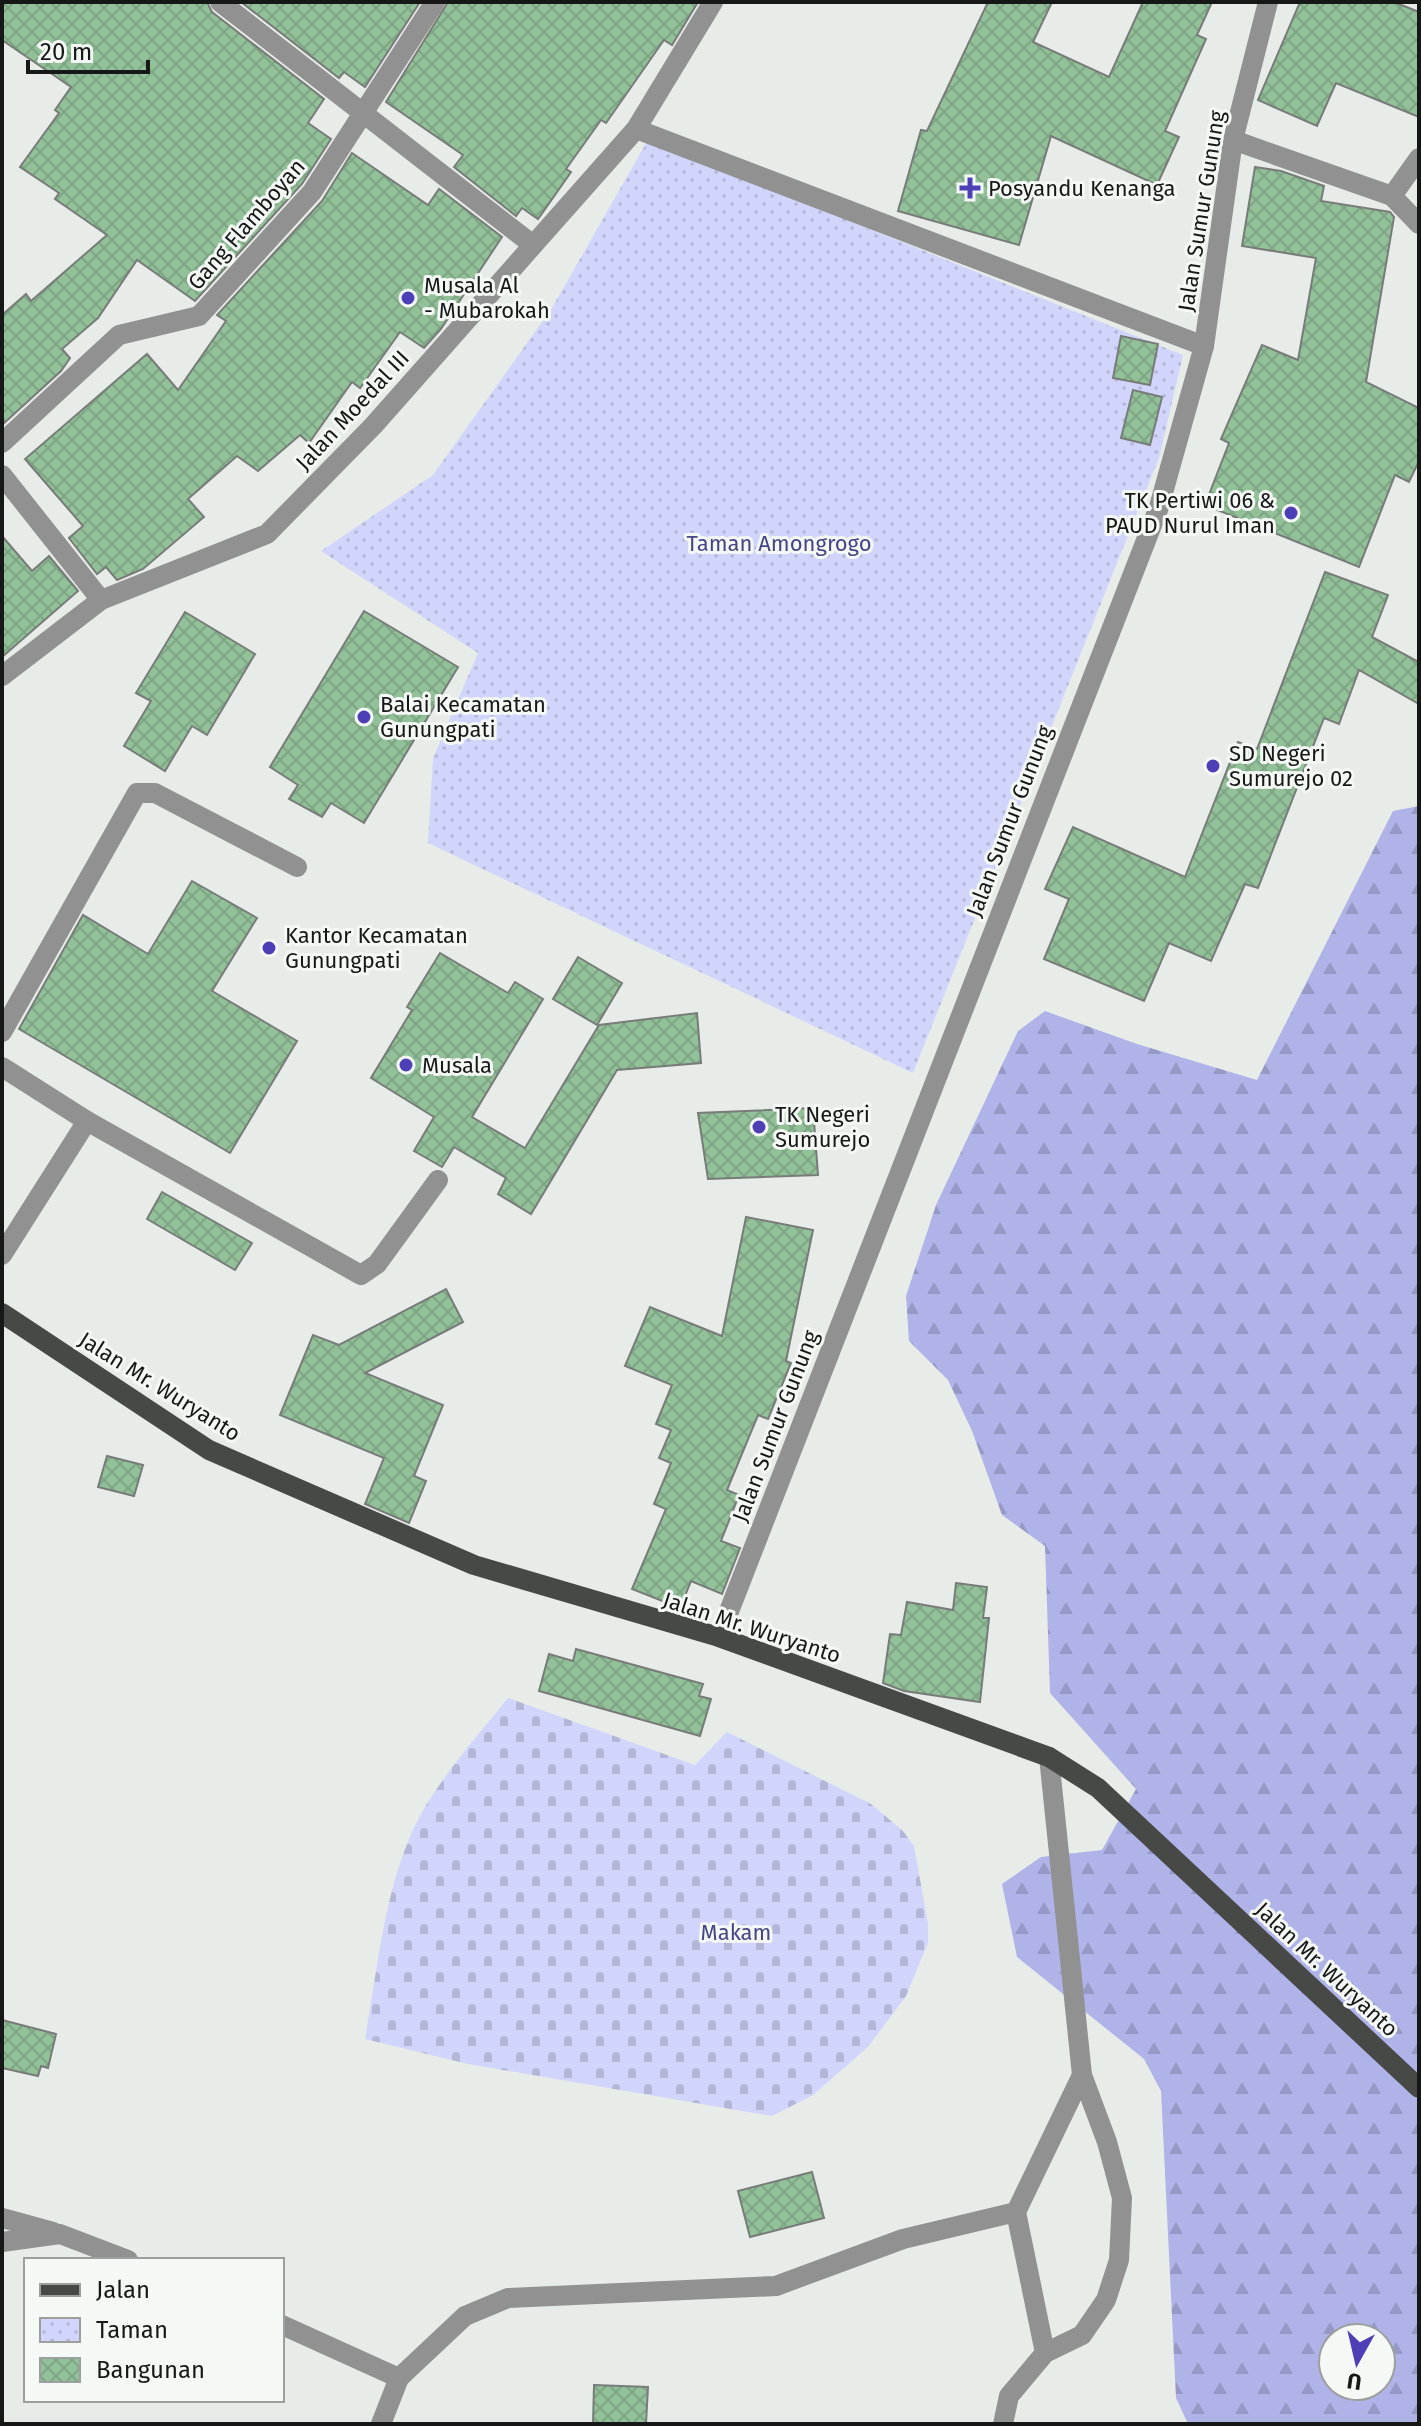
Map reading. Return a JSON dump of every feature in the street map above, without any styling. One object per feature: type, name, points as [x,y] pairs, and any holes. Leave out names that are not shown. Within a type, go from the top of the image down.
[{"type":"main road","name":"Jalan Mr. Wuryanto","points":[[2,1313],[209,1450],[474,1565],[719,1637],[1049,1757],[1098,1788],[1419,2088]]},
{"type":"street","points":[[220,2],[533,245]]},
{"type":"street","name":"Gang Flamboyan","points":[[2,443],[119,335],[199,316],[312,192],[435,2]]},
{"type":"street","name":"Jalan Moedal III","points":[[2,676],[101,600],[267,534],[373,426],[636,129],[713,2]]},
{"type":"street","name":"Jalan Sumur Gunung","points":[[719,1637],[1159,507],[1204,346],[1233,140],[1268,2]]},
{"type":"street","points":[[636,129],[1204,346]]},
{"type":"street","points":[[1233,140],[1392,196],[1419,224]]},
{"type":"street","points":[[1392,196],[1419,158]]},
{"type":"street","points":[[2,475],[101,600]]},
{"type":"street","points":[[2,1032],[137,793],[155,793],[297,867]]},
{"type":"street","points":[[2,1067],[87,1121],[361,1275],[377,1264],[438,1180]]},
{"type":"street","points":[[2,1255],[87,1121]]},
{"type":"street","points":[[1003,2424],[1009,2396],[1045,2353],[1082,2335],[1106,2300],[1119,2260],[1122,2198],[1107,2142],[1082,2075],[1049,1757]]},
{"type":"street","points":[[1045,2353],[1016,2212],[1082,2075]]},
{"type":"street","points":[[381,2424],[399,2378],[465,2316],[508,2298],[776,2286],[903,2239],[1016,2212]]},
{"type":"street","points":[[2,2218],[60,2234],[123,2258]]},
{"type":"street","points":[[2,2242],[60,2234]]},
{"type":"street","points":[[284,2326],[399,2378]]},
{"type":"green space","name":"Taman Amongrogo","points":[[648,140],[1183,355],[1159,458],[913,1073],[428,843],[433,758],[478,653],[321,551],[433,475],[552,308]]},
{"type":"green space","points":[[1419,806],[1419,2424],[1188,2424],[1176,2398],[1161,2091],[1144,2059],[1017,1957],[1002,1884],[1041,1857],[1102,1850],[1136,1789],[1050,1693],[1045,1546],[1002,1515],[972,1431],[948,1380],[909,1341],[906,1296],[936,1205],[1018,1031],[1045,1011],[1137,1044],[1257,1080],[1393,811]]},
{"type":"green space","name":"Makam","points":[[508,1698],[695,1765],[727,1732],[871,1804],[903,1831],[914,1846],[928,1924],[928,1943],[906,1996],[868,2047],[813,2095],[772,2116],[468,2064],[365,2039],[387,1913],[409,1839],[440,1784]]},
{"type":"building","points":[[2,2],[207,2],[212,12],[324,99],[308,123],[331,139],[302,184],[195,301],[137,260],[98,318],[62,349],[70,358],[61,371],[2,425],[2,315],[26,294],[31,301],[107,235],[55,199],[59,193],[20,167],[59,113],[55,110],[71,87],[2,40]]},
{"type":"building","points":[[241,2],[420,2],[365,87],[344,72],[339,78]]},
{"type":"building","points":[[448,2],[698,2],[672,45],[664,40],[606,123],[601,120],[566,169],[571,172],[538,219],[522,208],[516,216],[454,167],[463,155],[386,102]]},
{"type":"building","points":[[988,2],[1052,2],[1033,42],[1109,77],[1143,2],[1212,2],[1197,35],[1206,39],[1165,131],[1179,137],[1157,185],[1051,136],[1019,245],[898,211],[921,130],[927,131]]},
{"type":"building","points":[[1300,2],[1394,2],[1419,12],[1419,117],[1336,83],[1317,126],[1258,100]]},
{"type":"building","points":[[352,153],[428,205],[439,189],[502,237],[441,329],[424,348],[400,332],[360,388],[352,382],[309,443],[300,435],[258,471],[237,456],[188,499],[204,517],[143,569],[117,580],[106,567],[97,574],[69,538],[83,526],[25,459],[147,354],[178,390],[226,321],[217,315],[322,201]]},
{"type":"building","points":[[1255,167],[1281,171],[1324,186],[1321,201],[1390,212],[1394,217],[1366,382],[1419,408],[1419,461],[1409,482],[1395,475],[1359,567],[1205,505],[1229,443],[1221,439],[1262,345],[1298,360],[1316,258],[1242,246]]},
{"type":"building","points":[[1121,336],[1158,344],[1150,385],[1113,378]]},
{"type":"building","points":[[1133,390],[1162,397],[1150,445],[1121,438]]},
{"type":"building","points":[[2,536],[32,571],[49,556],[78,591],[2,657]]},
{"type":"building","points":[[1325,572],[1388,595],[1372,637],[1419,662],[1419,704],[1359,670],[1339,724],[1324,718],[1258,888],[1245,884],[1211,961],[1169,943],[1144,1001],[1044,959],[1069,899],[1045,889],[1073,827],[1185,877],[1238,742],[1257,749]]},
{"type":"building","name":"Balai Kecamatan Gunungpati","points":[[364,611],[458,667],[364,823],[331,803],[322,817],[289,799],[298,785],[270,767]]},
{"type":"building","points":[[185,612],[255,654],[207,735],[192,726],[165,771],[124,746],[151,701],[136,693]]},
{"type":"building","points":[[192,881],[257,918],[212,991],[297,1041],[230,1153],[19,1029],[83,915],[148,954]]},
{"type":"building","points":[[440,953],[508,993],[515,982],[543,999],[472,1117],[525,1148],[599,1025],[697,1013],[701,1063],[617,1070],[531,1214],[498,1194],[506,1178],[454,1147],[442,1167],[414,1151],[434,1117],[371,1078],[412,1010],[407,1007]]},
{"type":"building","points":[[578,957],[622,983],[597,1025],[553,999]]},
{"type":"building","points":[[813,1108],[818,1175],[708,1179],[698,1113]]},
{"type":"building","points":[[162,1192],[252,1243],[235,1270],[147,1219]]},
{"type":"building","points":[[746,1217],[813,1230],[786,1361],[791,1363],[768,1419],[758,1415],[727,1490],[739,1495],[721,1541],[740,1548],[722,1594],[691,1581],[680,1608],[632,1589],[666,1509],[654,1504],[671,1463],[659,1458],[671,1430],[656,1424],[672,1385],[625,1366],[650,1307],[722,1336]]},
{"type":"building","points":[[446,1289],[463,1322],[365,1373],[443,1405],[414,1476],[426,1481],[409,1523],[365,1504],[384,1458],[280,1415],[313,1335],[339,1345]]},
{"type":"building","points":[[107,1456],[143,1465],[134,1496],[98,1487]]},
{"type":"building","points":[[956,1583],[987,1587],[983,1618],[989,1618],[980,1702],[904,1691],[883,1683],[890,1634],[901,1635],[907,1602],[953,1610]]},
{"type":"building","points":[[576,1649],[703,1684],[699,1696],[711,1699],[700,1736],[539,1691],[549,1654],[573,1661]]},
{"type":"building","points":[[2,2020],[56,2034],[48,2068],[41,2066],[38,2076],[2,2068]]},
{"type":"building","points":[[812,2172],[824,2218],[750,2237],[738,2191]]},
{"type":"building","points":[[594,2385],[648,2387],[646,2424],[593,2424]]},
{"type":"place","name":"Posyandu Kenanga","points":[[970,188]]},
{"type":"place","name":"Musala Al - Mubarokah","points":[[408,298]]},
{"type":"place","name":"TK Pertiwi 06 & PAUD Nurul Iman","points":[[1291,513]]},
{"type":"place","name":"Balai Kecamatan Gunungpati","points":[[364,717]]},
{"type":"place","name":"SD Negeri Sumurejo 02","points":[[1213,766]]},
{"type":"place","name":"Kantor Kecamatan Gunungpati","points":[[269,948]]},
{"type":"place","name":"Musala","points":[[406,1065]]},
{"type":"place","name":"TK Negeri Sumurejo","points":[[759,1127]]}]
